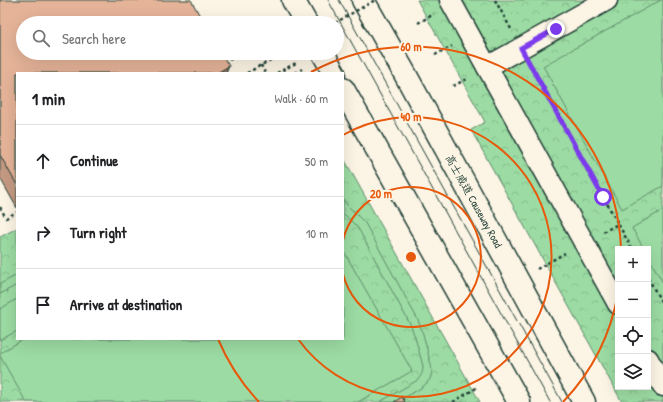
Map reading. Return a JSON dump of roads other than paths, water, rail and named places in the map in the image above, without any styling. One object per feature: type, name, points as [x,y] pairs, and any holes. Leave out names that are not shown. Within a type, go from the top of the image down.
[{"type":"main road","points":[[293,0],[302,16]]},
{"type":"main road","name":"高士威道 Causeway Road","points":[[363,0],[412,86],[584,402]]},
{"type":"main road","points":[[327,60],[333,72]]},
{"type":"main road","points":[[344,91],[519,402]]},
{"type":"street","points":[[487,67],[607,0]]},
{"type":"street","points":[[453,1],[487,67],[615,299]]},
{"type":"street","points":[[651,364],[663,386]]},
{"type":"tram line","points":[[328,0],[337,16]]},
{"type":"tram line","points":[[339,0],[562,402]]},
{"type":"tram line","points":[[344,29],[550,402]]}]
